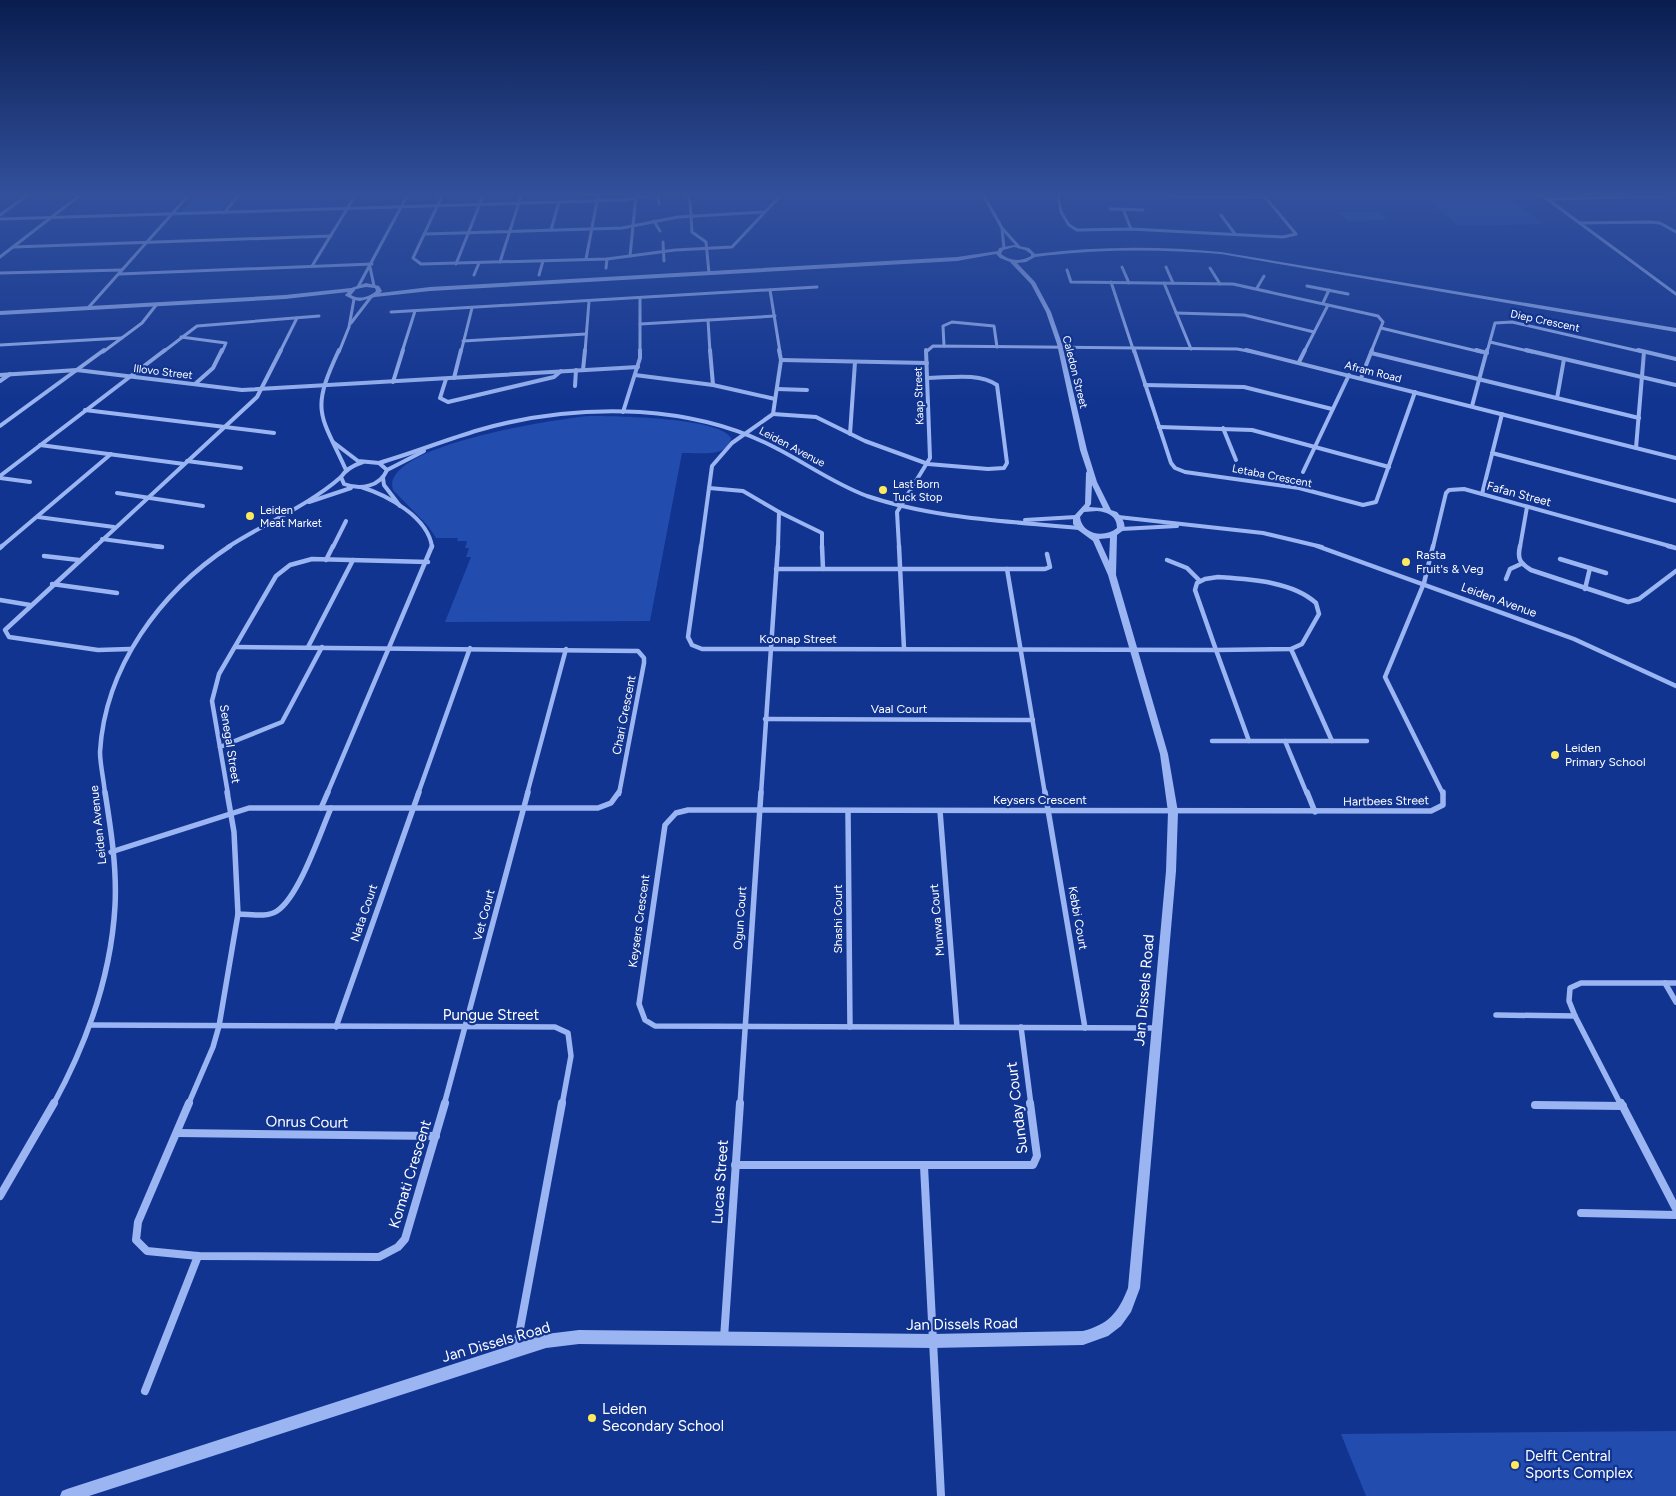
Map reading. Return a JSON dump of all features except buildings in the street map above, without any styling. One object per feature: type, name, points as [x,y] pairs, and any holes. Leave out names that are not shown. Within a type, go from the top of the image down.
[{"type":"street","points":[[88,308],[126,266]]},
{"type":"street","points":[[119,274],[312,266],[371,266]]},
{"type":"street","points":[[361,487],[374,484],[383,478],[387,470],[379,463],[364,462],[346,470],[325,429],[321,402],[325,386],[350,324],[379,291],[375,286],[371,266]]},
{"type":"street","points":[[358,287],[371,266]]},
{"type":"street","points":[[474,275],[479,266]]},
{"type":"street","points":[[539,275],[542,266]]},
{"type":"street","points":[[708,266],[709,273]]},
{"type":"street","points":[[285,297],[351,298],[430,289],[836,266]]},
{"type":"street","name":"Caledon Street","points":[[1016,266],[1031,282],[1049,314],[1089,470],[1108,511]]},
{"type":"street","name":"Caledon Street","points":[[1029,266],[1028,270],[1031,282]]},
{"type":"street","points":[[1297,266],[1676,330]]},
{"type":"street","points":[[1638,266],[1676,294]]},
{"type":"street","points":[[1166,267],[1173,283]]},
{"type":"street","points":[[1122,268],[1128,283]]},
{"type":"street","points":[[1210,268],[1220,284]]},
{"type":"street","points":[[0,274],[122,270]]},
{"type":"street","points":[[1067,270],[1071,282],[1220,284],[1257,288],[1378,316],[1383,321],[1381,328],[1360,378]]},
{"type":"street","points":[[1257,288],[1264,276]]},
{"type":"street","name":"Letaba Crescent","points":[[1111,282],[1171,463],[1182,471],[1299,488],[1364,505],[1376,502],[1414,392]]},
{"type":"street","points":[[1164,283],[1191,349]]},
{"type":"street","points":[[0,313],[285,297],[375,286],[430,289]]},
{"type":"street","points":[[1307,286],[1348,294]]},
{"type":"street","points":[[391,312],[817,287]]},
{"type":"street","points":[[350,324],[351,298],[348,294],[351,290]]},
{"type":"street","points":[[770,290],[782,360],[773,414],[816,417],[850,434],[928,464],[988,470],[1004,468],[1007,463],[997,385],[994,382],[982,379],[927,378]]},
{"type":"street","points":[[1323,303],[1329,290]]},
{"type":"street","points":[[622,412],[640,358],[640,298]]},
{"type":"street","points":[[583,370],[589,301]]},
{"type":"street","points":[[0,426],[144,321],[157,304]]},
{"type":"street","points":[[1298,362],[1328,305]]},
{"type":"street","points":[[454,378],[472,308]]},
{"type":"street","points":[[392,382],[415,311]]},
{"type":"street","points":[[1176,313],[1244,315],[1314,332]]},
{"type":"street","points":[[0,477],[180,337],[197,326],[319,316]]},
{"type":"street","points":[[640,324],[775,316]]},
{"type":"street","points":[[130,649],[98,650],[6,635],[6,627],[257,397],[297,318]]},
{"type":"street","points":[[708,320],[713,385]]},
{"type":"street","name":"Diep Crescent","points":[[1472,406],[1495,324],[1507,321],[1676,359]]},
{"type":"street","points":[[944,346],[943,326],[952,322],[990,324],[994,326],[997,346]]},
{"type":"street","points":[[1381,328],[1487,352]]},
{"type":"street","points":[[463,341],[586,334]]},
{"type":"street","points":[[180,337],[226,343],[212,368],[195,384]]},
{"type":"street","points":[[0,345],[122,338]]},
{"type":"street","points":[[1490,342],[1676,385]]},
{"type":"street","name":"Kaap Street","points":[[928,464],[930,458],[926,350],[929,347],[1059,347]]},
{"type":"street","name":"Afram Road","points":[[1059,347],[1251,351],[1676,458]]},
{"type":"street","points":[[1636,448],[1644,352]]},
{"type":"street","points":[[1371,353],[1639,418]]},
{"type":"street","points":[[1557,398],[1564,359]]},
{"type":"street","points":[[782,360],[927,363]]},
{"type":"street","points":[[850,434],[855,362]]},
{"type":"street","name":"Illovo Street","points":[[0,375],[77,370],[233,389],[262,390],[638,366]]},
{"type":"street","points":[[575,386],[576,370]]},
{"type":"street","points":[[446,379],[440,398],[448,402],[554,377],[560,371]]},
{"type":"street","points":[[0,381],[10,374]]},
{"type":"street","points":[[635,375],[713,385],[775,400]]},
{"type":"street","points":[[1302,472],[1348,375]]},
{"type":"street","points":[[1146,385],[1244,387],[1332,409]]},
{"type":"street","points":[[777,389],[807,390]]},
{"type":"street","points":[[85,410],[274,433]]},
{"type":"street","name":"Leiden Avenue","points":[[379,463],[487,428],[541,417],[622,412],[678,416],[745,434],[771,445],[832,480],[865,495],[899,506],[965,518],[1079,528]]},
{"type":"street","name":"Koonap Street","points":[[773,414],[717,456],[712,466],[688,637],[689,642],[702,649],[1291,649]]},
{"type":"street","points":[[1482,494],[1502,414]]},
{"type":"street","points":[[1159,427],[1252,430],[1389,467]]},
{"type":"street","points":[[1223,428],[1236,460]]},
{"type":"street","points":[[333,442],[364,462]]},
{"type":"street","name":"Leiden Avenue","points":[[387,470],[440,443]]},
{"type":"street","points":[[40,445],[241,468]]},
{"type":"street","points":[[1492,453],[1676,501]]},
{"type":"street","points":[[0,548],[112,454]]},
{"type":"street","points":[[904,649],[896,518],[899,506],[928,464]]},
{"type":"street","name":"Leiden Avenue","points":[[0,1196],[45,1123],[74,1064],[90,1025],[104,977],[113,932],[115,897],[100,754],[101,736],[110,692],[130,649],[157,611],[190,577],[235,542],[323,491],[341,477],[346,470]]},
{"type":"street","name":"Caledon Street","points":[[1085,510],[1089,494],[1089,470]]},
{"type":"street","points":[[0,477],[30,482]]},
{"type":"street","points":[[341,477],[344,484],[354,487]]},
{"type":"street","points":[[321,808],[432,549],[429,534],[401,508],[384,485],[383,478]]},
{"type":"street","name":"Leiden Avenue","points":[[292,508],[354,487],[361,487]]},
{"type":"street","points":[[361,487],[371,490],[401,508]]},
{"type":"street","points":[[709,488],[743,490],[779,512],[795,518],[822,533],[823,569]]},
{"type":"street","name":"Fafan Street","points":[[1424,583],[1446,493],[1449,490],[1464,489],[1676,548]]},
{"type":"street","points":[[117,493],[204,506]]},
{"type":"street","points":[[1527,507],[1518,556],[1521,564],[1531,570],[1628,602],[1639,599],[1676,571]]},
{"type":"street","points":[[1085,510],[1108,511],[1118,517],[1121,529],[1107,536],[1090,535],[1079,528],[1076,517],[1085,510]]},
{"type":"street","name":"Ogun Court","points":[[744,1027],[779,512]]},
{"type":"street","points":[[38,517],[114,527]]},
{"type":"street","name":"Leiden Avenue","points":[[1015,521],[1076,517]]},
{"type":"street","name":"Leiden Avenue","points":[[1118,517],[1228,528],[1293,539],[1424,583],[1592,646],[1676,686]]},
{"type":"street","points":[[326,560],[346,521]]},
{"type":"street","name":"Leiden Avenue","points":[[1121,529],[1193,525]]},
{"type":"street","name":"Jan Dissels Road","points":[[1112,575],[1114,534]]},
{"type":"street","name":"Jan Dissels Road","points":[[67,1496],[516,1350],[546,1342],[578,1337],[932,1341],[1083,1338],[1096,1335],[1110,1328],[1123,1314],[1134,1288],[1173,838],[1173,812],[1164,754],[1112,575],[1096,540],[1090,535]]},
{"type":"street","points":[[102,539],[162,547]]},
{"type":"street","points":[[776,569],[1048,568],[1050,566],[1047,554]]},
{"type":"street","points":[[44,556],[79,560]]},
{"type":"street","points":[[1560,559],[1606,573]]},
{"type":"street","points":[[308,647],[354,560]]},
{"type":"street","name":"Senegal Street","points":[[219,1026],[238,914],[231,812],[212,701],[219,674],[280,572],[297,562],[354,560],[428,562]]},
{"type":"street","points":[[1166,560],[1187,568],[1199,580]]},
{"type":"street","points":[[1506,579],[1510,569],[1521,564]]},
{"type":"street","points":[[1585,589],[1590,568]]},
{"type":"street","name":"Kebbi Court","points":[[1007,569],[1085,1028]]},
{"type":"street","points":[[1249,741],[1195,590],[1199,580],[1207,577],[1230,577],[1283,587],[1312,599],[1319,606],[1319,614],[1302,644],[1291,649],[1332,741]]},
{"type":"street","name":"Hartbees Street","points":[[1173,812],[1431,811],[1444,802],[1444,793],[1385,677],[1424,583]]},
{"type":"street","points":[[52,584],[117,593]]},
{"type":"street","points":[[0,600],[30,604]]},
{"type":"street","name":"Chari Crescent","points":[[111,852],[231,812],[259,808],[603,807],[611,803],[619,794],[644,658],[638,651],[632,649],[235,647]]},
{"type":"street","points":[[220,746],[282,722],[322,647]]},
{"type":"street","name":"Nata Court","points":[[336,1027],[470,648]]},
{"type":"street","name":"Vet Court","points":[[466,1028],[566,649]]},
{"type":"street","name":"Vaal Court","points":[[766,719],[1033,720]]},
{"type":"street","points":[[1212,741],[1368,741]]},
{"type":"street","points":[[1285,741],[1315,812]]},
{"type":"street","points":[[238,914],[269,914],[283,906],[293,893],[331,808]]},
{"type":"street","name":"Keysers Crescent","points":[[1157,1028],[655,1026],[645,1020],[638,1004],[665,825],[676,813],[688,810],[1173,812]]},
{"type":"street","name":"Shashi Court","points":[[848,811],[850,1027]]},
{"type":"street","name":"Munwa Court","points":[[940,811],[957,1027]]},
{"type":"street","points":[[1665,983],[1676,1002]]},
{"type":"street","points":[[1676,983],[1574,985],[1570,988],[1568,994],[1575,1016],[1676,1209]]},
{"type":"street","points":[[1496,1015],[1575,1016]]},
{"type":"street","name":"Pungue Street","points":[[90,1025],[555,1027],[568,1033],[571,1046],[516,1350]]},
{"type":"street","name":"Komati Crescent","points":[[219,1026],[213,1047],[178,1132],[138,1222],[136,1240],[146,1251],[198,1256],[379,1257],[388,1254],[405,1239],[410,1226],[466,1028]]},
{"type":"street","name":"Lucas Street","points":[[724,1338],[744,1027]]},
{"type":"street","name":"Sunday Court","points":[[735,1165],[1029,1167],[1035,1163],[1037,1156],[1021,1027]]},
{"type":"street","points":[[1535,1105],[1623,1106]]},
{"type":"street","name":"Onrus Court","points":[[178,1132],[436,1136]]},
{"type":"street","points":[[924,1166],[941,1496]]},
{"type":"street","points":[[1581,1212],[1676,1215]]},
{"type":"street","points":[[145,1391],[198,1256]]},
{"type":"shaded area","points":[[588,416],[641,417],[687,422],[722,431],[731,438],[728,445],[718,452],[682,453],[650,621],[445,622],[471,557],[466,557],[469,548],[465,548],[467,541],[457,541],[458,538],[436,538],[428,526],[393,490],[396,474],[413,460],[474,437],[543,422]]},
{"type":"shaded area","name":"Delft Central Sports Complex","points":[[1676,1431],[1676,1496],[1366,1496],[1341,1434]]},
{"type":"place","name":"Last Born Tuck Stop","points":[[883,490]]},
{"type":"place","name":"Leiden Meat Market","points":[[250,516]]},
{"type":"place","name":"Rasta Fruit's & Veg","points":[[1406,562]]},
{"type":"place","name":"Leiden Primary School","points":[[1555,755]]},
{"type":"place","name":"Leiden Secondary School","points":[[592,1418]]},
{"type":"place","name":"Delft Central Sports Complex","points":[[1515,1465]]}]
